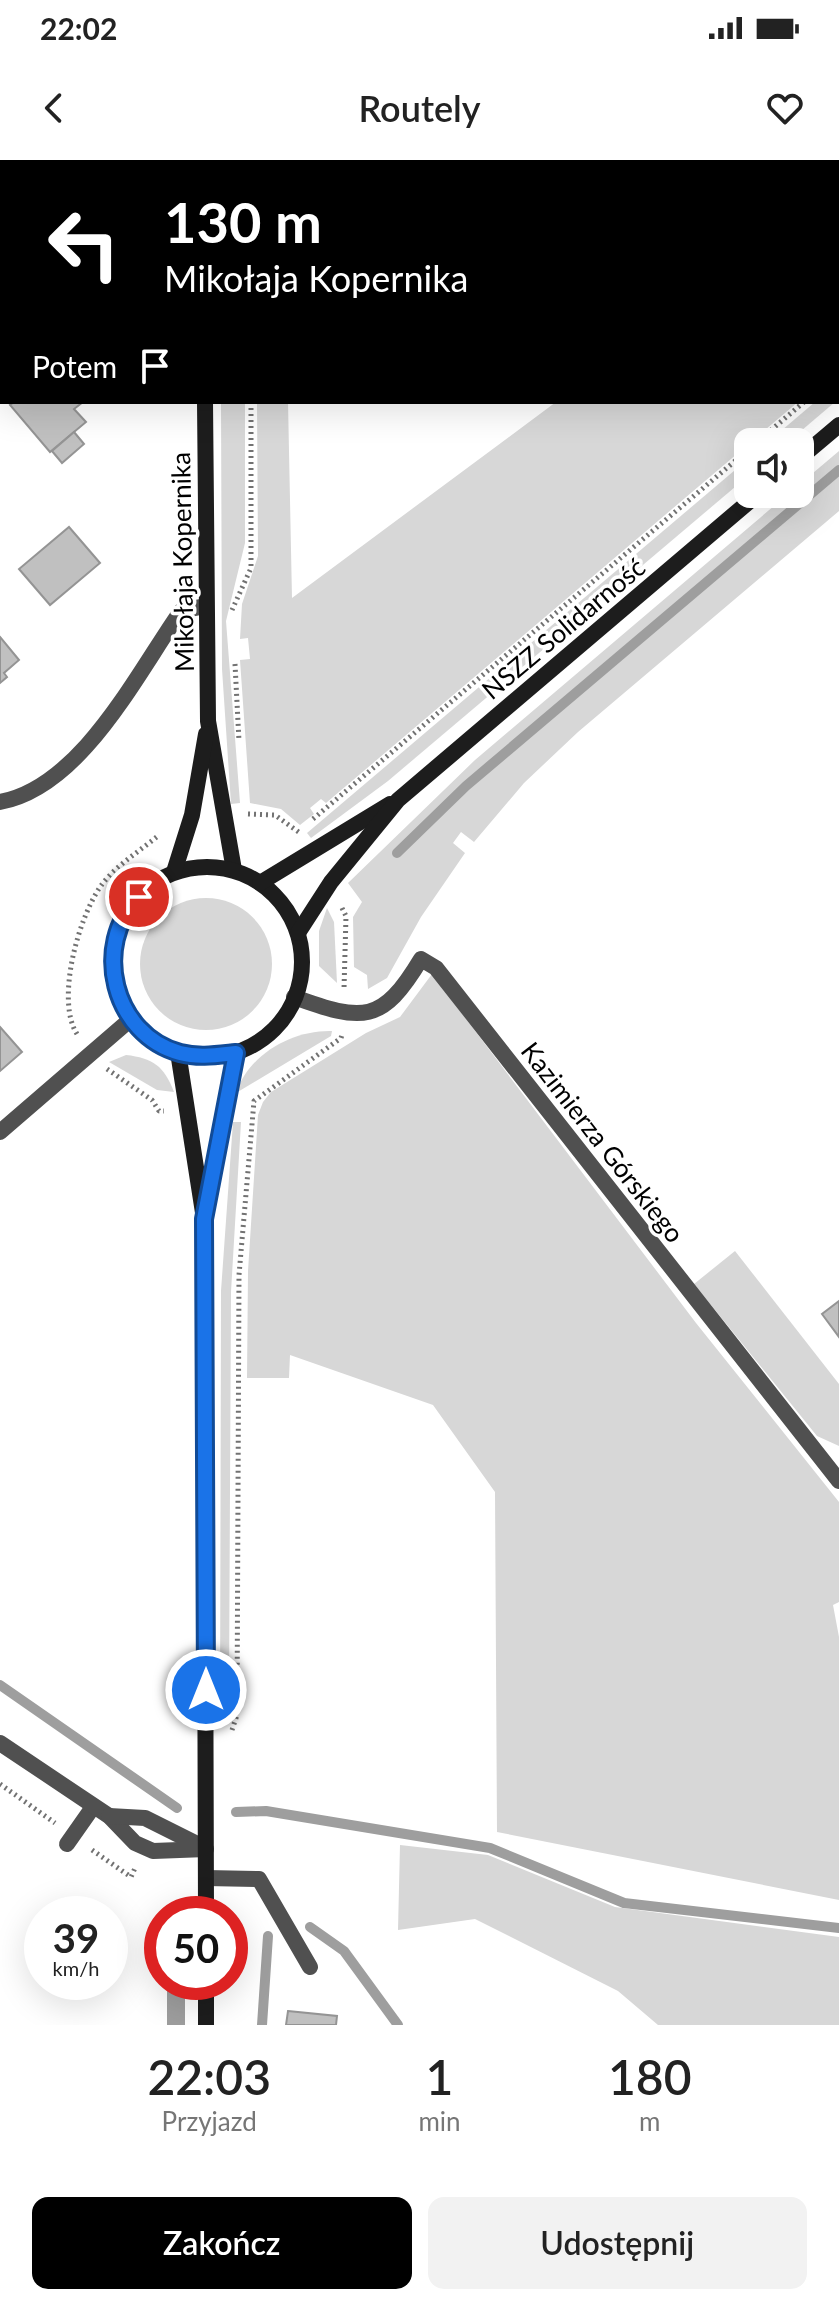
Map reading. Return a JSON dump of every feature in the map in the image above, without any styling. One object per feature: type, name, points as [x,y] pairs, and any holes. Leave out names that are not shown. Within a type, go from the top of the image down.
[{"type":"main road","name":"Mikołaja Kopernika","points":[[205,404],[208,721],[234,870]]},
{"type":"main road","points":[[814,446],[839,425]]},
{"type":"main road","name":"NSZZ Solidarność","points":[[298,933],[331,882],[398,800],[742,508]]},
{"type":"main road","name":"Mikołaja Kopernika","points":[[174,872],[192,815],[208,721]]},
{"type":"main road","name":"NSZZ Solidarność","points":[[260,883],[398,800]]},
{"type":"main road","points":[[204,866],[234,870],[260,883],[289,914],[298,933],[302,956],[294,997],[279,1024],[260,1041],[236,1053],[207,1057],[178,1052],[151,1039],[131,1019],[117,992],[111,963],[115,934],[128,907],[148,886],[174,872],[204,866]]},
{"type":"main road","points":[[178,1052],[204,1219],[206,1896]]},
{"type":"main road","points":[[204,1219],[236,1053]]},
{"type":"main road","points":[[206,2000],[206,2025]]},
{"type":"street","points":[[0,802],[21,798],[49,782],[79,755],[181,611],[205,606]]},
{"type":"street","name":"Kazimierza Górskiego","points":[[294,997],[343,1012],[381,1009],[403,989],[421,959],[436,968],[837,1475]]},
{"type":"street","points":[[0,1132],[131,1019]]},
{"type":"street","points":[[0,1743],[109,1816],[135,1843],[153,1851],[206,1849]]},
{"type":"street","points":[[67,1844],[93,1807]]},
{"type":"street","points":[[109,1816],[145,1818],[206,1849]]},
{"type":"street","points":[[206,1878],[259,1879],[310,1967]]},
{"type":"path","points":[[233,625],[232,610],[251,568],[251,404]]},
{"type":"path","points":[[773,428],[802,404]]},
{"type":"path","points":[[299,831],[734,462]]},
{"type":"path","points":[[234,657],[239,751]]},
{"type":"path","points":[[243,814],[275,815],[299,831],[311,850]]},
{"type":"path","points":[[112,872],[87,912],[67,995],[70,1023],[113,1075],[152,1100],[159,1111],[189,1108]]},
{"type":"path","points":[[226,1104],[254,1101],[341,1038],[346,916],[331,882]]},
{"type":"path","points":[[230,1736],[237,1715],[239,1275],[254,1101]]},
{"type":"shaded area","points":[[221,404],[245,404],[245,543],[226,621],[240,803],[231,804],[222,669]]},
{"type":"shaded area","points":[[257,404],[288,404],[292,598],[553,404],[796,404],[767,428],[734,428],[734,456],[326,803],[321,799],[310,808],[314,814],[300,825],[281,809],[250,803],[240,660],[250,659],[248,638],[240,639],[242,604],[258,556]]},
{"type":"shaded area","points":[[813,404],[833,404],[804,428],[784,428]]},
{"type":"shaded area","points":[[839,451],[839,511],[578,732],[524,783],[474,842],[461,832],[453,843],[465,853],[421,917],[387,978],[368,989],[367,975],[354,967],[353,917],[362,902],[348,883],[475,760],[772,508],[814,508],[814,472]]},
{"type":"shaded area","points":[[734,471],[734,488],[388,781],[311,838],[307,833]]},
{"type":"shaded area","points":[[206,898],[231,903],[253,917],[267,939],[272,964],[267,989],[253,1011],[231,1025],[206,1030],[181,1025],[159,1011],[145,989],[140,964],[145,939],[159,917],[181,903]]},
{"type":"shaded area","points":[[327,908],[334,922],[337,983],[319,966],[319,931]]},
{"type":"shaded area","points":[[432,974],[696,1323],[839,1502],[839,1602],[833,1605],[839,1637],[839,1900],[497,1832],[495,1492],[433,1405],[290,1355],[289,1378],[247,1378],[248,1271],[258,1115],[263,1102],[271,1092],[366,1033],[400,1017]]},
{"type":"shaded area","points":[[332,1031],[331,1036],[236,1093],[251,1067],[274,1047],[302,1035]]},
{"type":"shaded area","points":[[126,1055],[143,1058],[156,1065],[174,1092],[157,1090],[109,1062]]},
{"type":"shaded area","points":[[233,1122],[241,1122],[231,1292],[229,1689],[224,1724],[220,1725],[221,1291]]},
{"type":"shaded area","points":[[735,1251],[839,1384],[839,1446],[817,1436],[694,1284]]},
{"type":"shaded area","points":[[400,1845],[488,1855],[615,1907],[839,1937],[839,2025],[658,2025],[618,1991],[475,1919],[398,1930]]},
{"type":"shaded area","points":[[167,2000],[185,2000],[185,2025],[167,2025]]},
{"type":"building","points":[[80,404],[74,409],[86,422],[50,452],[10,405]]},
{"type":"building","points":[[74,432],[84,444],[62,463],[52,451]]},
{"type":"building","points":[[69,527],[100,563],[50,605],[19,569]]},
{"type":"building","points":[[0,637],[19,660],[4,673],[7,677],[0,683]]},
{"type":"building","points":[[0,1027],[22,1052],[0,1071]]},
{"type":"building","points":[[839,1301],[839,1337],[822,1314]]},
{"type":"building","points":[[288,2011],[337,2016],[336,2025],[286,2025]]},
{"type":"waterway","points":[[397,853],[466,786],[839,470]]},
{"type":"waterway","points":[[0,1685],[177,1808]]},
{"type":"waterway","points":[[236,1812],[266,1811],[490,1848],[624,1903],[839,1928]]},
{"type":"waterway","points":[[310,1927],[344,1951],[398,2025]]},
{"type":"waterway","points":[[262,2025],[268,1936]]},
{"type":"route","points":[[139,897],[128,907],[115,934],[111,963],[117,992],[131,1019],[151,1039],[178,1052],[207,1057],[236,1053],[204,1219],[206,1690]]}]
